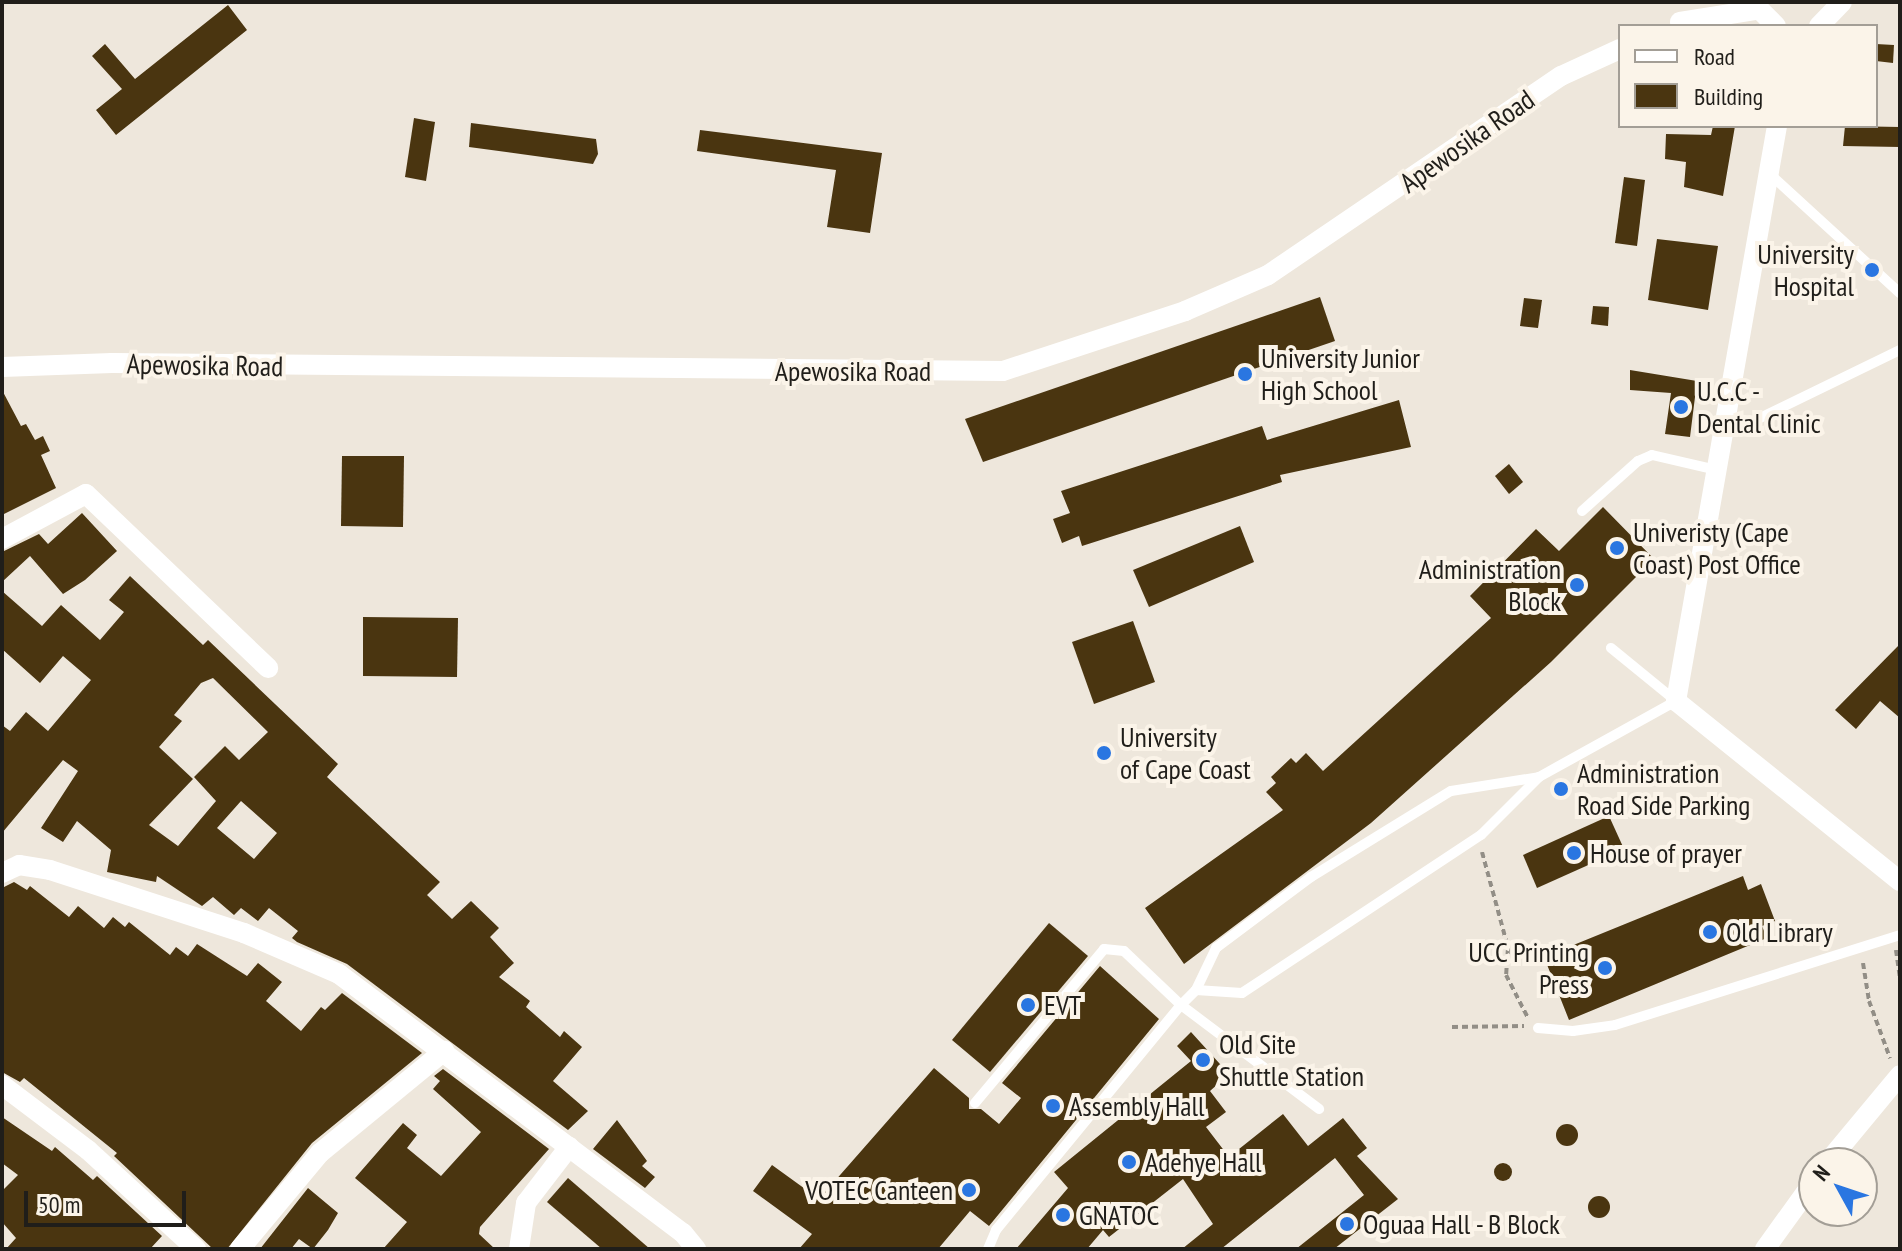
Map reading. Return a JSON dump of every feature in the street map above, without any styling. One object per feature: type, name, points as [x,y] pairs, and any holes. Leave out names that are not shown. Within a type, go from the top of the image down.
[{"type":"street","points":[[1675,24],[1708,2]]},
{"type":"street","points":[[1821,24],[1842,2]]},
{"type":"street","points":[[1675,24],[1754,6],[1774,24]]},
{"type":"street","name":"Apewosika Road","points":[[2,367],[112,363],[1003,371],[1185,311],[1268,275],[1561,76],[1618,50]]},
{"type":"street","points":[[1777,128],[1771,175],[1676,701],[1900,881]]},
{"type":"street","points":[[2,539],[86,494],[268,668]]},
{"type":"street","points":[[2,873],[19,865],[50,870],[292,951],[339,974],[569,1147],[696,1249]]},
{"type":"street","points":[[240,1249],[320,1153],[444,1051]]},
{"type":"street","points":[[1840,1147],[1899,1076]]},
{"type":"street","points":[[2,1085],[88,1150],[196,1249]]},
{"type":"street","points":[[519,1249],[526,1203],[569,1147]]},
{"type":"street","points":[[1765,1249],[1798,1203]]},
{"type":"lane","points":[[1771,175],[1900,293]]},
{"type":"lane","points":[[1725,435],[1900,350]]},
{"type":"lane","points":[[1582,511],[1638,461],[1652,455],[1717,470]]},
{"type":"lane","points":[[1196,990],[1242,993],[1476,837],[1539,777],[1676,701],[1611,648]]},
{"type":"lane","points":[[988,1249],[996,1230],[1196,990],[1216,948],[1311,877],[1451,791],[1539,777]]},
{"type":"lane","points":[[1538,1028],[1573,1031],[1615,1025],[1860,945],[1897,936]]},
{"type":"lane","points":[[975,1103],[1104,949],[1124,951],[1181,1005],[1319,1109]]},
{"type":"path","points":[[1476,837],[1508,948],[1506,975],[1514,998],[1538,1028]]},
{"type":"path","points":[[1897,936],[1900,980]]},
{"type":"path","points":[[1860,945],[1869,1001],[1899,1076]]},
{"type":"path","points":[[1452,1027],[1538,1028]]},
{"type":"building","points":[[228,5],[247,30],[116,135],[96,110],[122,89],[92,56],[105,44],[135,79]]},
{"type":"building","points":[[1878,44],[1894,45],[1893,63],[1878,61]]},
{"type":"building","points":[[414,118],[435,122],[426,181],[405,177]]},
{"type":"building","points":[[471,123],[596,139],[598,154],[593,164],[469,147]]},
{"type":"building","points":[[1900,127],[1900,147],[1843,146],[1845,128]]},
{"type":"building","points":[[1713,128],[1735,128],[1723,196],[1684,187],[1686,162],[1665,159],[1666,134],[1711,135]]},
{"type":"building","points":[[700,130],[882,153],[870,233],[827,227],[836,170],[697,151]]},
{"type":"building","points":[[1624,177],[1645,180],[1637,246],[1615,243]]},
{"type":"building","points":[[1657,239],[1718,246],[1708,310],[1648,300]]},
{"type":"building","points":[[1320,297],[1335,341],[983,462],[965,419]]},
{"type":"building","points":[[1524,298],[1542,300],[1538,328],[1520,326]]},
{"type":"building","points":[[1593,306],[1609,307],[1608,326],[1591,324]]},
{"type":"building","name":"U.C.C - Dental Clinic","points":[[1630,370],[1697,381],[1690,437],[1665,434],[1671,393],[1630,390]]},
{"type":"building","points":[[2,390],[21,426],[26,424],[35,440],[43,436],[50,451],[41,455],[56,488],[2,515]]},
{"type":"building","points":[[1399,400],[1411,447],[1280,475],[1282,482],[1082,546],[1079,536],[1062,543],[1053,519],[1070,513],[1061,491],[1262,426],[1267,440]]},
{"type":"building","points":[[342,456],[404,456],[403,527],[341,526]]},
{"type":"building","points":[[1509,464],[1523,482],[1509,494],[1495,476]]},
{"type":"building","points":[[1603,507],[1654,559],[1551,662],[1371,823],[1184,964],[1145,908],[1283,810],[1266,792],[1276,783],[1271,777],[1291,758],[1296,763],[1306,753],[1323,771],[1491,618],[1470,596],[1536,529],[1559,551]]},
{"type":"building","points":[[82,513],[117,551],[85,580],[63,594],[30,556],[2,582],[2,552],[39,534],[48,544]]},
{"type":"building","points":[[1240,526],[1254,562],[1149,607],[1133,570]]},
{"type":"building","points":[[130,576],[203,645],[208,640],[338,764],[327,777],[440,882],[427,895],[452,919],[471,901],[499,928],[490,937],[514,963],[499,977],[530,1001],[526,1007],[560,1037],[564,1031],[582,1047],[553,1081],[588,1111],[568,1130],[347,964],[297,942],[292,938],[298,931],[269,908],[258,921],[241,908],[234,915],[213,897],[202,906],[157,876],[156,882],[107,872],[111,850],[77,821],[63,842],[41,828],[78,771],[63,760],[2,833],[2,725],[10,731],[26,712],[48,731],[91,680],[63,656],[40,683],[2,649],[2,591],[42,626],[61,605],[100,640],[124,612],[109,600]],"holes":[[[213,678],[268,732],[239,760],[225,746],[194,777],[216,801],[178,846],[149,825],[193,779],[159,747],[182,721],[174,715],[201,683]],[[241,801],[277,833],[254,859],[217,828]]]},
{"type":"building","points":[[363,617],[458,618],[457,677],[363,676]]},
{"type":"building","points":[[1133,621],[1155,682],[1094,704],[1072,642]]},
{"type":"building","points":[[1900,644],[1900,718],[1880,701],[1856,729],[1835,710]]},
{"type":"building","points":[[1609,816],[1624,849],[1537,888],[1523,855]]},
{"type":"building","points":[[1743,876],[1748,890],[1761,884],[1775,921],[1762,926],[1767,938],[1569,1020],[1544,957]]},
{"type":"building","points":[[14,882],[27,890],[30,886],[69,917],[78,906],[104,928],[113,917],[125,927],[129,922],[170,955],[176,947],[188,956],[197,944],[247,976],[258,963],[282,982],[266,1001],[301,1031],[321,1007],[325,1010],[342,993],[422,1053],[312,1143],[227,1249],[213,1249],[114,1156],[117,1153],[24,1078],[20,1082],[2,1072],[2,888]]},
{"type":"building","name":"EVT","points":[[1049,923],[1088,956],[990,1072],[952,1040]]},
{"type":"building","points":[[1100,966],[1159,1019],[989,1226],[970,1211],[938,1249],[799,1249],[812,1234],[753,1191],[772,1165],[819,1199],[934,1068],[969,1098],[969,1109],[981,1109],[999,1124],[1021,1098],[1002,1083]]},
{"type":"building","points":[[1191,1032],[1229,1074],[1210,1091],[1226,1112],[1206,1127],[1229,1157],[1283,1114],[1308,1146],[1343,1118],[1367,1148],[1357,1156],[1398,1199],[1334,1249],[1296,1249],[1364,1195],[1335,1158],[1221,1249],[1182,1249],[1213,1224],[1183,1179],[1109,1237],[1103,1230],[1087,1249],[1016,1249],[1068,1188],[1054,1172],[1191,1061],[1177,1046]]},
{"type":"building","points":[[443,1069],[549,1149],[480,1227],[479,1234],[495,1249],[383,1249],[407,1222],[355,1178],[403,1123],[417,1135],[407,1148],[441,1176],[481,1132],[433,1089],[440,1081],[434,1076]]},
{"type":"building","points":[[2,1117],[52,1151],[55,1147],[93,1180],[97,1176],[162,1236],[150,1249],[6,1249],[16,1238],[2,1222],[2,1191],[18,1175],[2,1163]]},
{"type":"building","points":[[617,1120],[647,1161],[642,1166],[655,1177],[645,1188],[593,1149]]},
{"type":"building","points":[[1567,1124],[1575,1127],[1578,1135],[1575,1143],[1567,1146],[1559,1143],[1556,1135],[1559,1127]]},
{"type":"building","points":[[1499,1163],[1507,1163],[1512,1172],[1510,1179],[1499,1181],[1494,1176],[1494,1168]]},
{"type":"building","points":[[568,1178],[650,1249],[602,1249],[547,1202]]},
{"type":"building","points":[[308,1188],[338,1213],[328,1230],[313,1249],[299,1239],[291,1249],[260,1249]]},
{"type":"building","points":[[1599,1196],[1607,1199],[1610,1207],[1607,1215],[1599,1218],[1591,1215],[1588,1207],[1591,1199]]},
{"type":"place","name":"University Hospital","points":[[1872,270]]},
{"type":"place","name":"University Junior High School","points":[[1245,374]]},
{"type":"place","name":"U.C.C - Dental Clinic","points":[[1681,407]]},
{"type":"place","name":"Univeristy (Cape Coast) Post Office","points":[[1617,548]]},
{"type":"place","name":"Administration Block","points":[[1577,585]]},
{"type":"place","name":"University of Cape Coast","points":[[1104,753]]},
{"type":"place","name":"Administration Road Side Parking","points":[[1561,789]]},
{"type":"place","name":"House of prayer","points":[[1574,853]]},
{"type":"place","name":"Old Library","points":[[1710,932]]},
{"type":"place","name":"UCC Printing Press","points":[[1605,968]]},
{"type":"place","name":"EVT","points":[[1028,1005]]},
{"type":"place","name":"Old Site Shuttle Station","points":[[1203,1060]]},
{"type":"place","name":"Assembly Hall","points":[[1053,1106]]},
{"type":"place","name":"Adehye Hall","points":[[1129,1162]]},
{"type":"place","name":"VOTEC Canteen","points":[[969,1190]]},
{"type":"place","name":"GNATOC","points":[[1063,1215]]},
{"type":"place","name":"Oguaa Hall - B Block","points":[[1347,1224]]}]
